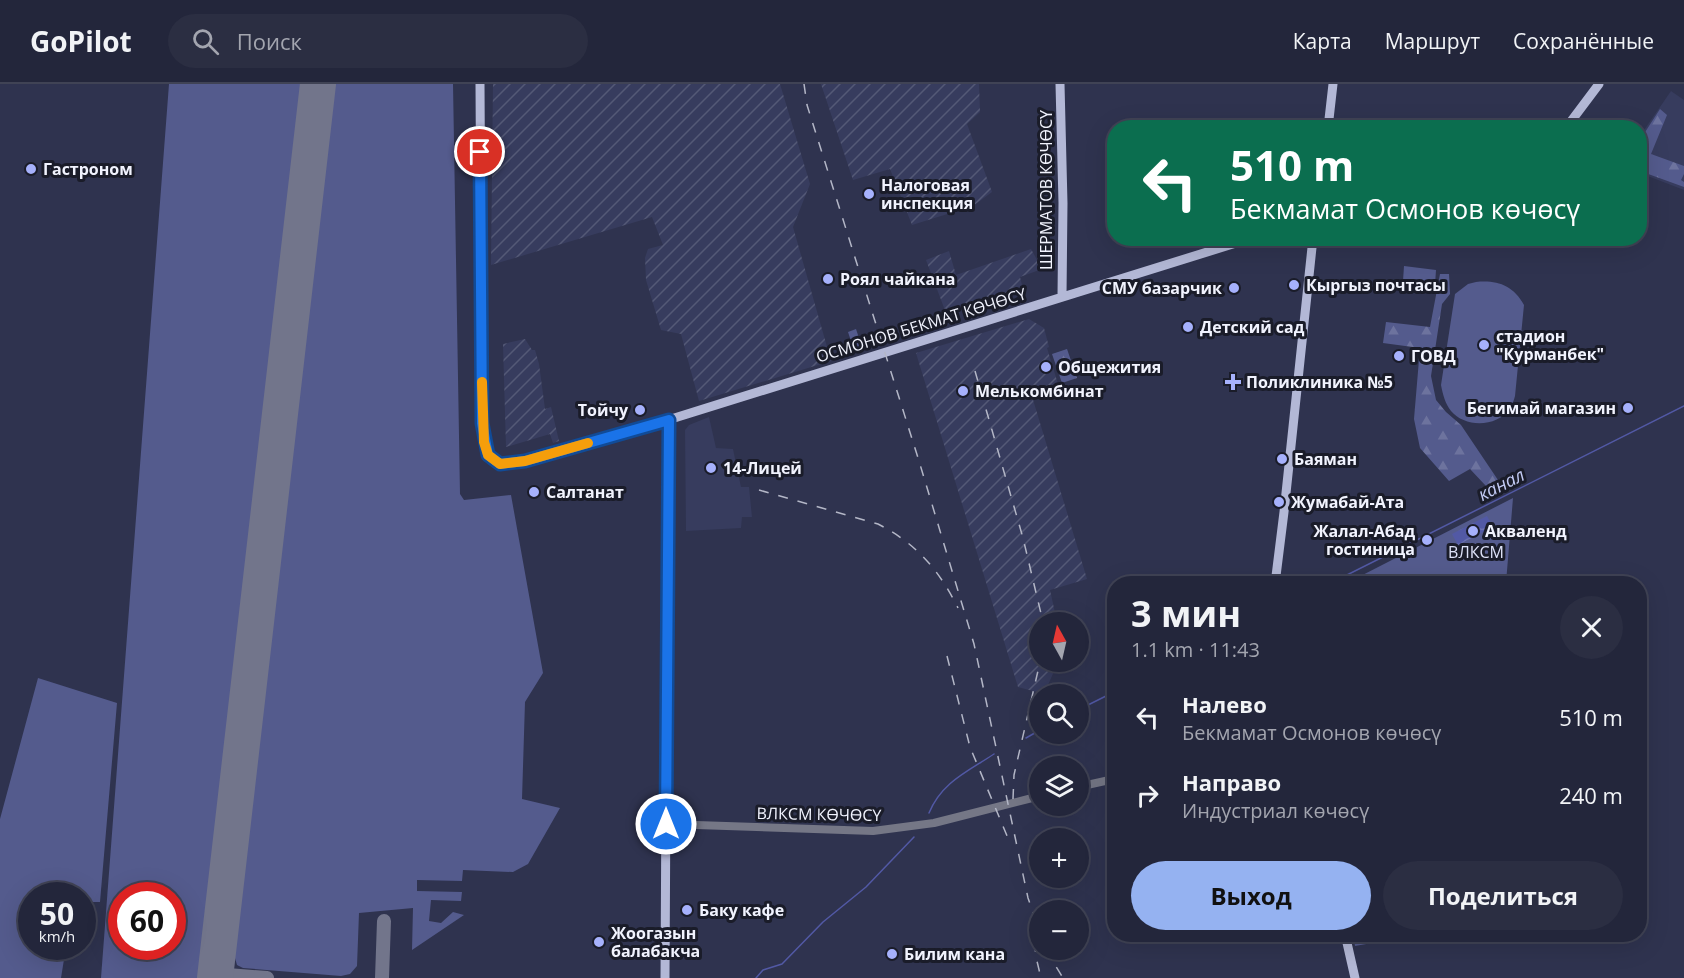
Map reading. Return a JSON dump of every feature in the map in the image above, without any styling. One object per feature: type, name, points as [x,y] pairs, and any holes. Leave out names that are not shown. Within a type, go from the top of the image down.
[{"type":"main road","name":"ОСМОНОВ БЕКМАТ КӨЧӨСҮ","points":[[480,84],[482,423],[488,455],[500,464],[525,461],[669,420],[1226,246]]},
{"type":"main road","name":"ШЕРМАТОВ КӨЧӨСҮ","points":[[1060,84],[1063,203],[1062,296]]},
{"type":"main road","points":[[1329,120],[1333,84]]},
{"type":"main road","points":[[1572,120],[1599,84]]},
{"type":"main road","points":[[1276,576],[1312,246]]},
{"type":"main road","points":[[665,978],[669,420]]},
{"type":"main road","points":[[1347,942],[1355,978]]},
{"type":"street","points":[[1089,785],[1107,781]]},
{"type":"street","name":"ВЛКСМ КӨЧӨСҮ","points":[[666,824],[873,831],[934,823],[1029,799]]},
{"type":"shaded area","points":[[493,84],[780,84],[810,184],[793,227],[831,361],[699,401],[681,334],[661,330],[646,280],[645,258],[648,249],[663,245],[652,217],[491,265]]},
{"type":"shaded area","points":[[821,84],[979,84],[980,112],[967,124],[992,192],[973,206],[912,225],[890,169],[853,180]]},
{"type":"shaded area","points":[[1671,91],[1684,100],[1684,190],[1647,176],[1647,126]]},
{"type":"shaded area","points":[[1031,249],[1042,269],[1020,277],[1023,289],[946,313],[926,260],[949,251],[956,275]]},
{"type":"shaded area","points":[[1029,319],[1044,328],[1049,347],[1047,348],[1058,384],[1031,393],[1087,579],[1050,590],[1055,612],[1029,612],[1029,672],[1054,672],[1048,684],[1029,684],[1029,690],[1018,687],[916,353]]},
{"type":"shaded area","points":[[525,339],[532,350],[535,350],[545,409],[551,407],[559,441],[553,443],[550,434],[506,447],[503,344]]},
{"type":"shaded area","name":"14-Лицей","points":[[709,417],[716,448],[733,449],[741,487],[749,487],[752,517],[742,517],[741,528],[686,531],[685,430],[689,425]]},
{"type":"green space","points":[[169,84],[304,84],[200,978],[101,978],[108,886],[108,960],[186,960],[186,882],[108,882]]},
{"type":"green space","points":[[332,84],[453,84],[460,494],[464,500],[511,495],[543,673],[525,702],[522,799],[560,808],[528,864],[513,872],[463,870],[462,881],[417,880],[417,891],[462,892],[461,901],[431,900],[429,921],[441,923],[453,912],[464,915],[412,950],[413,908],[359,913],[357,966],[350,974],[341,976],[243,968],[237,965],[233,951]]},
{"type":"green space","points":[[1660,109],[1667,115],[1651,154],[1684,166],[1681,180],[1684,182],[1684,187],[1647,174],[1647,129]]},
{"type":"green space","points":[[1404,266],[1436,270],[1435,285],[1403,281]]},
{"type":"green space","points":[[1440,274],[1449,274],[1450,294],[1442,304],[1431,376],[1436,400],[1461,425],[1498,480],[1486,486],[1470,469],[1449,481],[1420,448],[1414,419],[1420,348],[1383,343],[1386,322],[1430,327]]},
{"type":"green space","name":"стадион \"Курманбек\"","points":[[1476,282],[1504,285],[1520,298],[1524,305],[1514,401],[1504,415],[1481,423],[1472,423],[1457,417],[1447,405],[1441,385],[1455,294],[1468,284]]},
{"type":"green space","points":[[856,329],[862,347],[854,350],[848,332]]},
{"type":"green space","points":[[1067,349],[1077,378],[1062,383],[1052,354]]},
{"type":"green space","name":"ВЛКСМ","points":[[1513,498],[1507,576],[1361,576]]},
{"type":"green space","points":[[38,678],[117,703],[100,902],[96,902],[96,882],[18,882],[18,960],[64,960],[61,978],[0,978],[0,819]]},
{"type":"green space","points":[[1354,942],[1378,942],[1355,946]]},
{"type":"water","name":"Акваленд","points":[[1487,516],[1493,527],[1458,545],[1452,534]]},
{"type":"waterway","name":"канал","points":[[1345,576],[1684,406]]},
{"type":"waterway","name":"канал","points":[[1089,704],[1107,696]]},
{"type":"waterway","points":[[929,813],[934,802],[948,785],[994,754]]},
{"type":"waterway","points":[[756,978],[763,970],[782,964],[823,922],[866,887],[914,837]]},
{"type":"taxiway","points":[[382,978],[384,921]]},
{"type":"taxiway","points":[[215,974],[267,978]]},
{"type":"runway","points":[[215,978],[318,84]]},
{"type":"railway","points":[[804,84],[807,105],[974,644],[1029,901]]},
{"type":"railway","points":[[975,371],[1023,538],[1041,612]]},
{"type":"railway","points":[[759,490],[878,524],[892,532],[926,559],[958,608]]},
{"type":"railway","points":[[947,656],[970,747],[1010,843]]},
{"type":"railway","points":[[1013,799],[1014,775],[1038,672]]},
{"type":"railway","points":[[1037,960],[1041,978]]},
{"type":"railway","points":[[1052,960],[1063,978]]},
{"type":"slow traffic","points":[[482,382],[484,442],[488,455],[500,464],[525,461],[588,443]]},
{"type":"place","name":"Гастроном","points":[[31,169]]},
{"type":"place","name":"Налоговая инспекция","points":[[869,194]]},
{"type":"place","name":"Роял чайкана","points":[[828,279]]},
{"type":"place","name":"Кыргыз почтасы","points":[[1294,285]]},
{"type":"place","name":"СМУ базарчик","points":[[1234,288]]},
{"type":"place","name":"Детский сад","points":[[1188,327]]},
{"type":"place","name":"стадион \"Курманбек\"","points":[[1484,345]]},
{"type":"place","name":"ГОВД","points":[[1399,356]]},
{"type":"place","name":"Общежития","points":[[1046,367]]},
{"type":"place","name":"Поликлиника №5","points":[[1233,382]]},
{"type":"place","name":"Мелькомбинат","points":[[963,391]]},
{"type":"place","name":"Бегимай магазин","points":[[1628,408]]},
{"type":"place","name":"Тойчу","points":[[640,410]]},
{"type":"place","name":"Баяман","points":[[1282,459]]},
{"type":"place","name":"14-Лицей","points":[[711,468]]},
{"type":"place","name":"Салтанат","points":[[534,492]]},
{"type":"place","name":"Жумабай-Ата","points":[[1279,502]]},
{"type":"place","name":"Акваленд","points":[[1473,531]]},
{"type":"place","name":"Жалал-Абад гостиница","points":[[1427,540]]},
{"type":"place","name":"Баку кафе","points":[[687,910]]},
{"type":"place","name":"Жоогазын балабакча","points":[[599,942]]},
{"type":"place","name":"Билим кана","points":[[892,954]]},
{"type":"route","points":[[480,152],[482,423],[488,455],[500,464],[525,461],[669,420],[666,824]]}]
